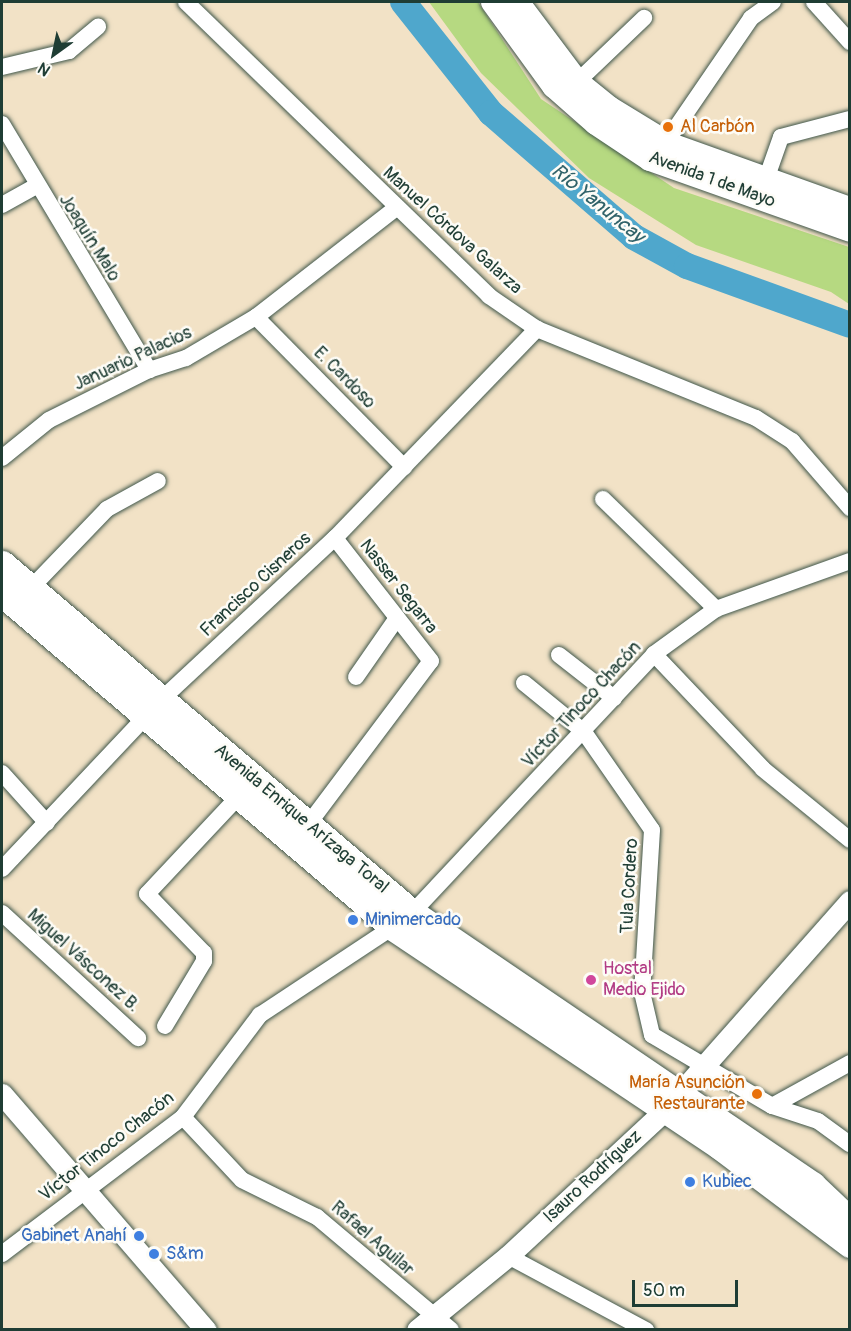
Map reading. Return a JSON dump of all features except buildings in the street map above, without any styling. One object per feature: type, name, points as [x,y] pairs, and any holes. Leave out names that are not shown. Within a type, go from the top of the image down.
[{"type":"main road","name":"Avenida 1 de Mayo","points":[[494,2],[554,86],[659,151],[763,188],[849,209]]},
{"type":"main road","name":"Avenida 1 de Mayo","points":[[517,2],[577,82],[659,151]]},
{"type":"main road","name":"Avenida 1 de Mayo","points":[[763,188],[849,230]]},
{"type":"main road","name":"Avenida Enrique Arízaga Toral","points":[[2,564],[154,707],[238,797],[403,920],[673,1102],[812,1185],[849,1221]]},
{"type":"main road","name":"Avenida Enrique Arízaga Toral","points":[[2,593],[307,826],[403,920]]},
{"type":"main road","name":"Avenida Enrique Arízaga Toral","points":[[673,1102],[849,1244]]},
{"type":"street","name":"Manuel Córdova Galarza","points":[[186,2],[489,296],[537,329],[756,418],[792,441],[849,508]]},
{"type":"street","points":[[659,151],[751,18],[774,2]]},
{"type":"street","points":[[814,2],[849,42]]},
{"type":"street","points":[[577,82],[644,18]]},
{"type":"street","points":[[2,67],[69,51],[98,27]]},
{"type":"street","points":[[763,188],[782,137],[849,119]]},
{"type":"street","name":"Joaquín Malo","points":[[2,124],[34,187],[149,370]]},
{"type":"street","points":[[2,204],[34,187]]},
{"type":"street","name":"Januario Palacios","points":[[2,458],[49,420],[149,370],[186,358],[256,317],[396,208]]},
{"type":"street","name":"E. Cardoso","points":[[256,317],[404,467]]},
{"type":"street","name":"Francisco Cisneros","points":[[2,870],[154,707],[335,538],[537,329]]},
{"type":"street","points":[[30,589],[107,509],[158,481]]},
{"type":"street","points":[[603,500],[716,609]]},
{"type":"street","name":"Nasser Segarra","points":[[307,826],[431,661],[335,538]]},
{"type":"street","name":"Víctor Tinoco Chacón","points":[[2,1254],[183,1117],[260,1016],[403,920],[584,732],[654,654],[716,609],[849,561]]},
{"type":"street","points":[[356,677],[397,618]]},
{"type":"street","points":[[654,654],[763,769],[849,840]]},
{"type":"street","points":[[559,655],[614,698]]},
{"type":"street","name":"Tula Cordero","points":[[524,683],[584,732],[654,839],[644,1015],[652,1035],[705,1070]]},
{"type":"street","points":[[2,773],[47,823]]},
{"type":"street","points":[[165,1026],[204,961],[204,952],[147,894],[238,797]]},
{"type":"street","name":"Isauro Rodríguez","points":[[434,1325],[705,1070],[849,901]]},
{"type":"street","name":"Miguel Vásconez B.","points":[[2,913],[138,1038]]},
{"type":"street","points":[[772,1106],[849,1063]]},
{"type":"street","points":[[705,1070],[772,1106],[818,1121],[849,1144]]},
{"type":"street","points":[[2,1094],[206,1329]]},
{"type":"street","name":"Rafael Aguilar","points":[[183,1117],[242,1180],[317,1217],[434,1325]]},
{"type":"street","points":[[508,1256],[646,1329]]},
{"type":"green space","points":[[429,2],[478,2],[541,99],[674,188],[849,247],[849,304],[831,292],[696,245],[589,178],[481,73]]},
{"type":"waterway","name":"Río Yanuncay","points":[[403,2],[491,113],[634,237],[687,266],[850,325]]},
{"type":"place","name":"Al Carbón","points":[[668,127]]},
{"type":"place","name":"Minimercado","points":[[353,920]]},
{"type":"place","name":"Hostal Medio Ejido","points":[[591,980]]},
{"type":"place","name":"María Asunción Restaurante","points":[[757,1094]]},
{"type":"place","name":"Kubiec","points":[[690,1182]]},
{"type":"place","name":"Gabinet Anahí","points":[[139,1236]]},
{"type":"place","name":"S&m","points":[[154,1254]]}]
